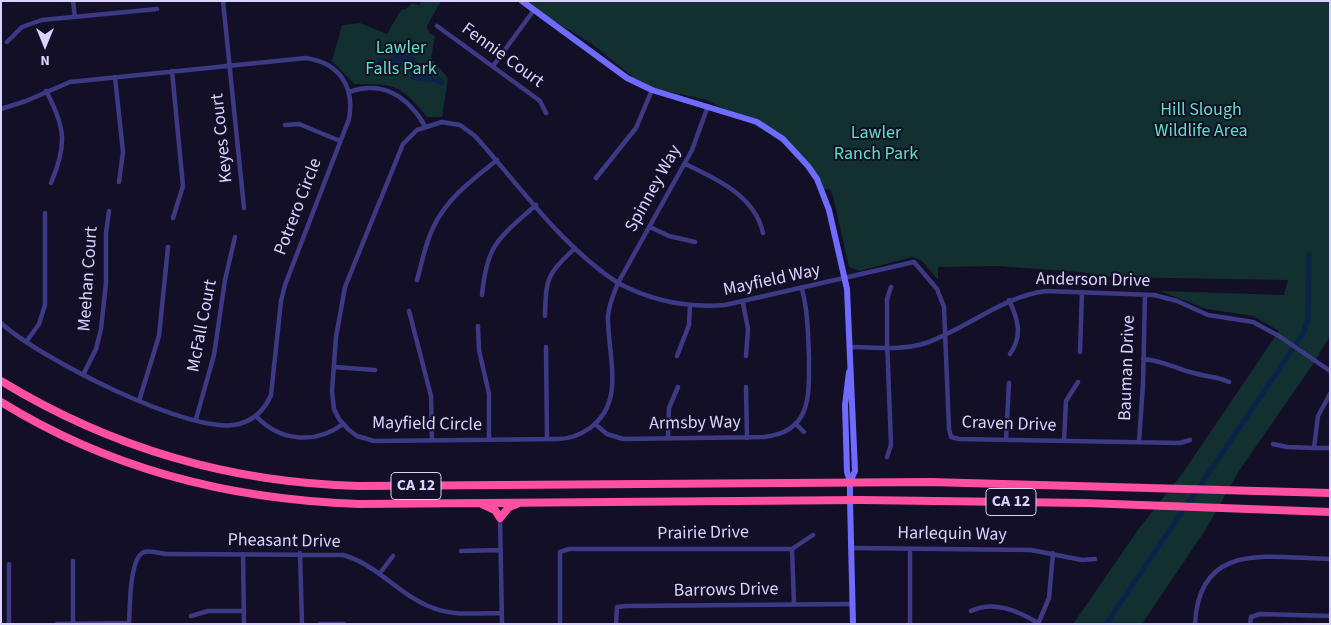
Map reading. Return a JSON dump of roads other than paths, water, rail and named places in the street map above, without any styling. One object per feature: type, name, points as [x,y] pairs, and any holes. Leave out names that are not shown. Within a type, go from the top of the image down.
[{"type":"highway","name":"CA 12","points":[[1,381],[54,412],[132,445],[207,468],[277,481],[359,486],[850,482],[1182,488],[1330,493]]},
{"type":"highway","name":"CA 12","points":[[1,402],[46,428],[97,451],[152,471],[218,489],[275,499],[327,503],[850,500],[1171,506],[1330,512]]},
{"type":"highway","points":[[481,503],[495,510],[500,518],[509,507],[521,503]]},
{"type":"street","points":[[73,1],[75,17]]},
{"type":"street","name":"Keyes Court","points":[[223,1],[244,208]]},
{"type":"street","points":[[522,1],[627,78],[652,90],[740,115],[771,130],[798,152],[824,194],[845,279],[849,347],[849,372],[845,405],[846,472],[850,482],[853,624]]},
{"type":"street","points":[[7,42],[22,27],[32,23],[157,9]]},
{"type":"street","points":[[493,66],[534,10]]},
{"type":"street","name":"Fennie Court","points":[[437,26],[540,102],[546,113]]},
{"type":"street","points":[[1,109],[26,101],[70,82],[306,58],[316,60],[335,70],[349,92],[376,88],[396,94],[413,108],[425,126],[442,122],[460,125],[475,136],[575,248],[618,283]]},
{"type":"street","points":[[172,71],[183,174],[182,196],[173,218]]},
{"type":"street","points":[[115,77],[123,152],[119,182]]},
{"type":"street","points":[[596,178],[636,128],[652,90]]},
{"type":"street","points":[[46,91],[59,117],[63,139],[60,160],[51,183]]},
{"type":"street","name":"Potrero Circle","points":[[256,416],[267,404],[271,395],[281,301],[290,270],[340,141],[350,110],[349,92]]},
{"type":"street","name":"Spinney Way","points":[[618,283],[685,164],[698,136],[708,106]]},
{"type":"street","points":[[284,125],[299,124],[340,141]]},
{"type":"street","name":"Mayfield Circle","points":[[425,126],[409,136],[400,150],[350,273],[339,313],[332,400],[343,424],[357,436],[367,440],[547,439],[573,437],[595,424],[606,410],[612,394],[608,313],[618,283]]},
{"type":"street","points":[[417,280],[429,237],[440,215],[456,196],[497,160]]},
{"type":"street","points":[[685,164],[743,197],[757,215],[763,233]]},
{"type":"street","points":[[482,295],[485,265],[492,248],[508,228],[536,205]]},
{"type":"street","name":"Meehan Court","points":[[83,375],[96,349],[101,329],[107,276],[106,233],[109,211]]},
{"type":"street","points":[[26,342],[39,324],[46,305],[45,213]]},
{"type":"street","points":[[650,227],[669,236],[695,242]]},
{"type":"street","name":"McFall Court","points":[[196,419],[214,355],[224,288],[235,237]]},
{"type":"street","points":[[139,401],[159,336],[168,247]]},
{"type":"street","points":[[545,316],[545,293],[551,273],[575,248]]},
{"type":"street","name":"Mayfield Way","points":[[618,283],[655,298],[690,305],[716,306],[743,303],[914,262],[942,297],[945,334]]},
{"type":"street","points":[[887,457],[891,445],[887,299],[891,287]]},
{"type":"street","points":[[802,289],[808,318],[809,391],[806,408],[796,424],[804,432]]},
{"type":"street","name":"Anderson Drive","points":[[849,347],[887,347],[925,343],[1009,300],[1031,293],[1046,291],[1145,295],[1164,297],[1208,315],[1253,322],[1279,336],[1330,371]]},
{"type":"street","points":[[1080,352],[1082,292]]},
{"type":"street","name":"Bauman Drive","points":[[1139,442],[1145,295]]},
{"type":"street","points":[[1009,300],[1016,317],[1019,337],[1010,354]]},
{"type":"street","points":[[743,303],[748,329],[746,356]]},
{"type":"street","points":[[677,356],[689,325],[690,305]]},
{"type":"street","points":[[409,311],[431,396],[432,440]]},
{"type":"street","points":[[1,322],[26,342],[83,375],[139,401],[196,419],[229,426],[238,425],[256,416],[278,433],[297,438],[322,435],[343,424]]},
{"type":"street","points":[[478,326],[479,350],[489,394],[489,439]]},
{"type":"street","name":"Craven Drive","points":[[945,334],[949,429],[951,437],[1006,440],[1180,443],[1190,440]]},
{"type":"street","points":[[546,347],[547,439]]},
{"type":"street","points":[[1143,359],[1159,360],[1192,373],[1218,376],[1229,382]]},
{"type":"street","points":[[334,366],[375,370]]},
{"type":"street","points":[[1064,440],[1066,401],[1078,382]]},
{"type":"street","points":[[1006,440],[1009,384]]},
{"type":"street","points":[[668,438],[669,408],[678,387]]},
{"type":"street","points":[[746,387],[747,438]]},
{"type":"street","points":[[1314,448],[1318,416],[1330,394]]},
{"type":"street","name":"Armsby Way","points":[[595,424],[614,437],[668,438],[774,436],[796,424]]},
{"type":"street","points":[[1273,444],[1287,447],[1330,448]]},
{"type":"street","points":[[500,518],[502,624]]},
{"type":"street","points":[[794,604],[792,549],[813,535]]},
{"type":"street","name":"Harlequin Way","points":[[851,548],[1053,553],[1082,560],[1095,559]]},
{"type":"street","name":"Prairie Drive","points":[[560,624],[560,552],[589,549],[792,549]]},
{"type":"street","points":[[910,549],[910,624]]},
{"type":"street","points":[[461,551],[501,550]]},
{"type":"street","name":"Pheasant Drive","points":[[129,623],[135,562],[141,553],[146,551],[167,554],[300,553],[343,555],[360,560],[423,604],[435,609],[452,613],[501,612]]},
{"type":"street","points":[[300,553],[302,624]]},
{"type":"street","points":[[971,611],[985,607],[1000,607],[1018,612],[1038,623],[1049,598],[1053,553]]},
{"type":"street","points":[[243,554],[244,624]]},
{"type":"street","points":[[380,573],[393,556]]},
{"type":"street","points":[[1195,624],[1197,600],[1203,585],[1218,569],[1228,563],[1251,558],[1330,558]]},
{"type":"street","points":[[73,561],[73,624]]},
{"type":"street","points":[[9,564],[9,624]]},
{"type":"street","name":"Barrows Drive","points":[[616,624],[617,607],[626,606],[853,604]]},
{"type":"street","points":[[190,616],[208,611],[244,610]]},
{"type":"street","points":[[1250,624],[1251,617],[1260,614],[1330,616]]},
{"type":"street","points":[[57,624],[129,623]]},
{"type":"street","points":[[320,624],[344,624]]},
{"type":"water","points":[[397,42],[403,44],[405,55],[414,57],[417,62],[424,64],[424,76],[430,74],[435,79],[439,77],[444,80],[443,86],[434,82],[411,80],[412,68],[409,61],[404,61],[396,72],[377,63],[379,58],[388,60],[393,57],[393,46]]},
{"type":"waterway","points":[[1106,624],[1303,334],[1308,318],[1309,255]]},
{"type":"park label","name":"Lawler Falls Park","points":[[401,59]]},
{"type":"park label","name":"Hill Slough Wildlife Area","points":[[1201,121]]},
{"type":"park label","name":"Lawler Ranch Park","points":[[876,144]]}]
